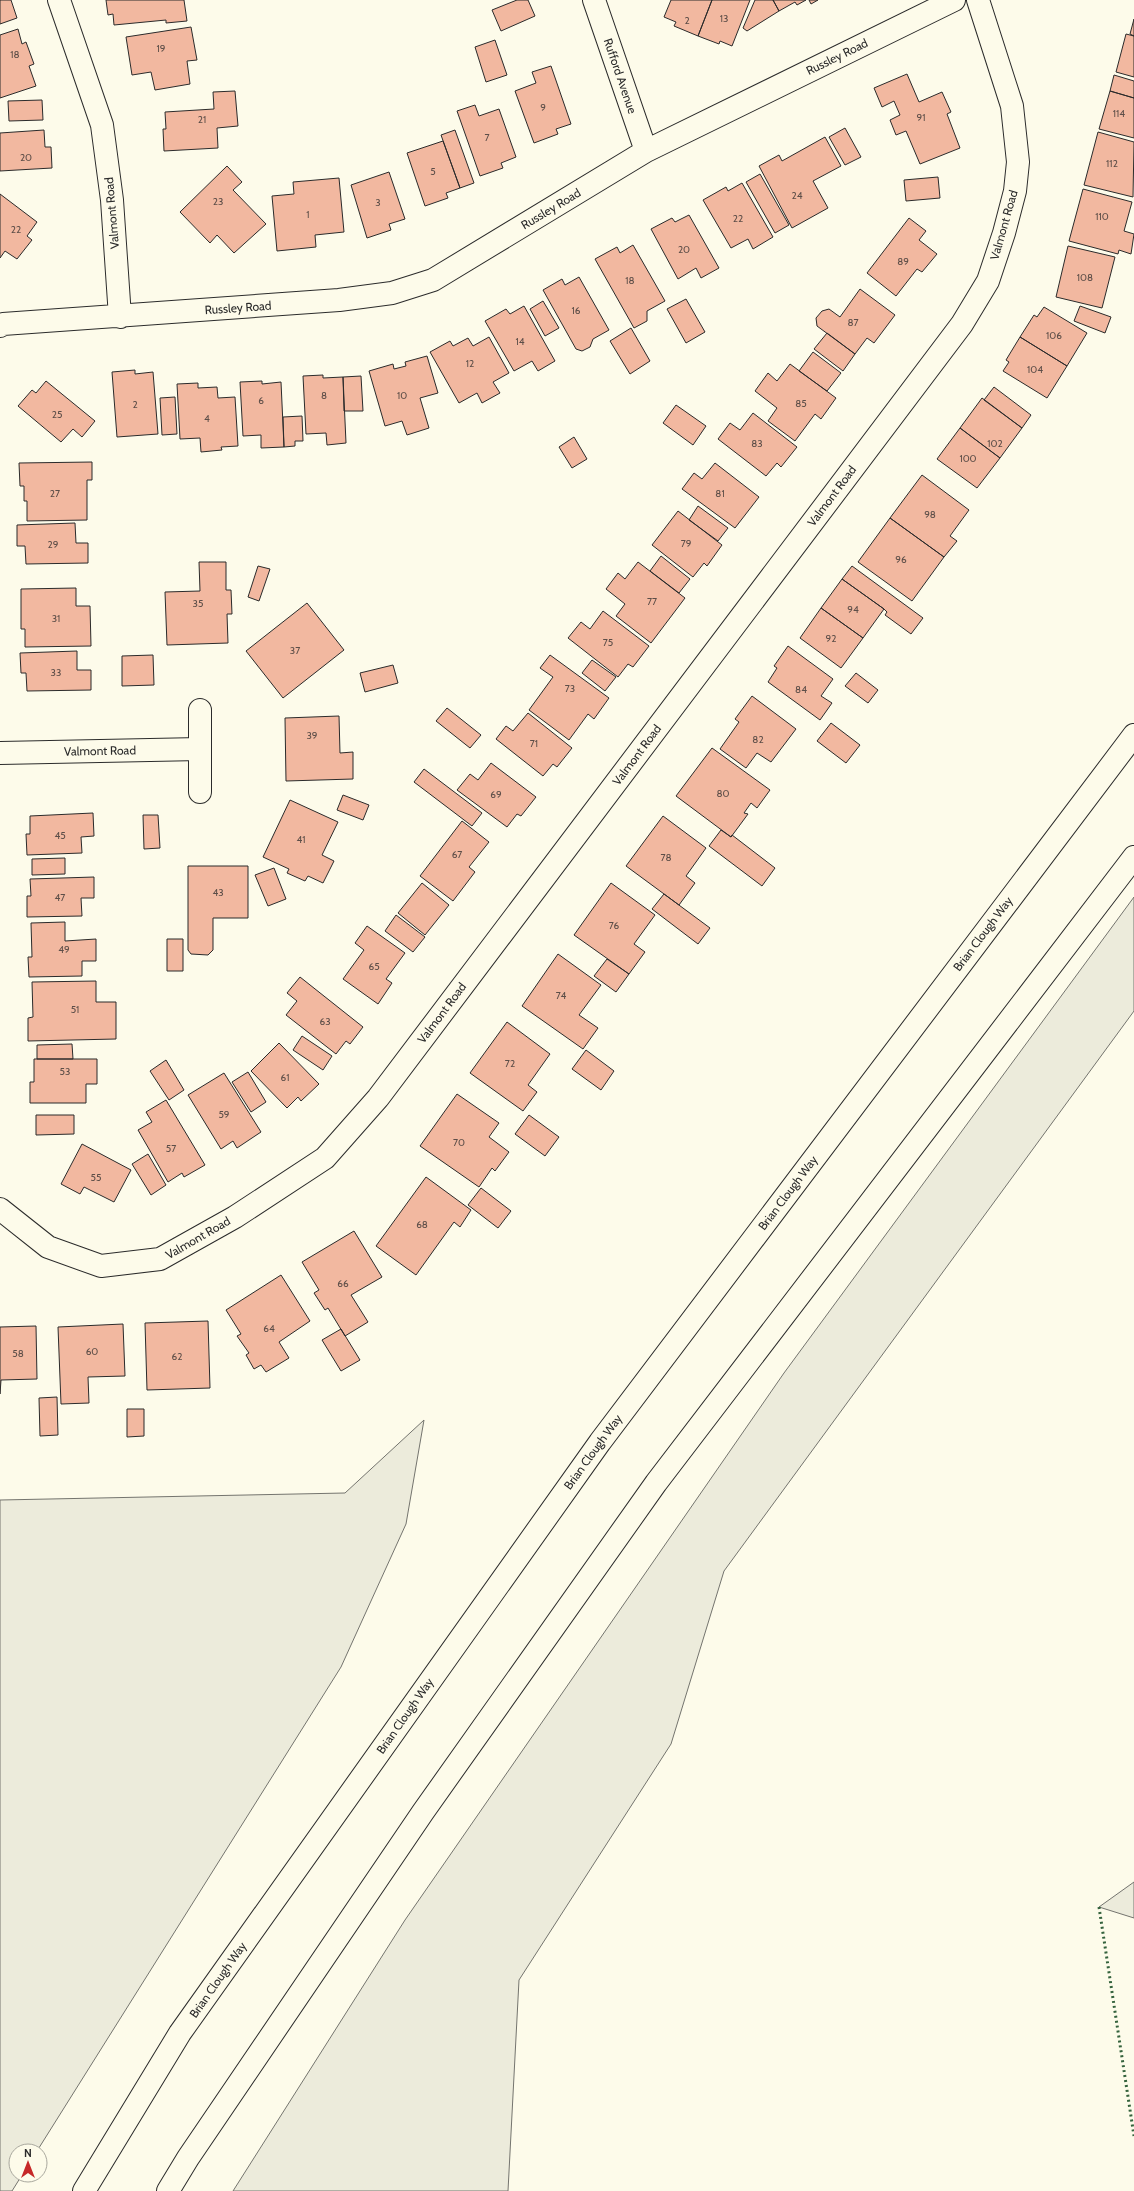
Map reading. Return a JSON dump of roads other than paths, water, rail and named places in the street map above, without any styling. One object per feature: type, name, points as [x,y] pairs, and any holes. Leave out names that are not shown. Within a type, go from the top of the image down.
[{"type":"main road","name":"Valmont Road","points":[[59,0],[102,126],[112,200],[120,317]]},
{"type":"main road","name":"Rufford Avenue","points":[[594,0],[646,152]]},
{"type":"main road","name":"Russley Road","points":[[120,317],[339,300],[392,293],[433,280],[646,152],[954,0]]},
{"type":"main road","name":"Valmont Road","points":[[0,1209],[48,1247],[101,1266],[160,1259],[235,1217],[325,1158],[378,1098],[957,330],[988,281],[1008,219],[1015,191],[1018,162],[1012,106],[978,0]]},
{"type":"main road","points":[[1,325],[120,317]]},
{"type":"main road","points":[[200,710],[200,792]]},
{"type":"main road","name":"Brian Clough Way","points":[[84,2191],[180,2033],[600,1442],[1134,735]]},
{"type":"main road","name":"Valmont Road","points":[[0,753],[200,749]]},
{"type":"main road","points":[[168,2191],[193,2151],[419,1819],[656,1483],[1134,857]]}]
